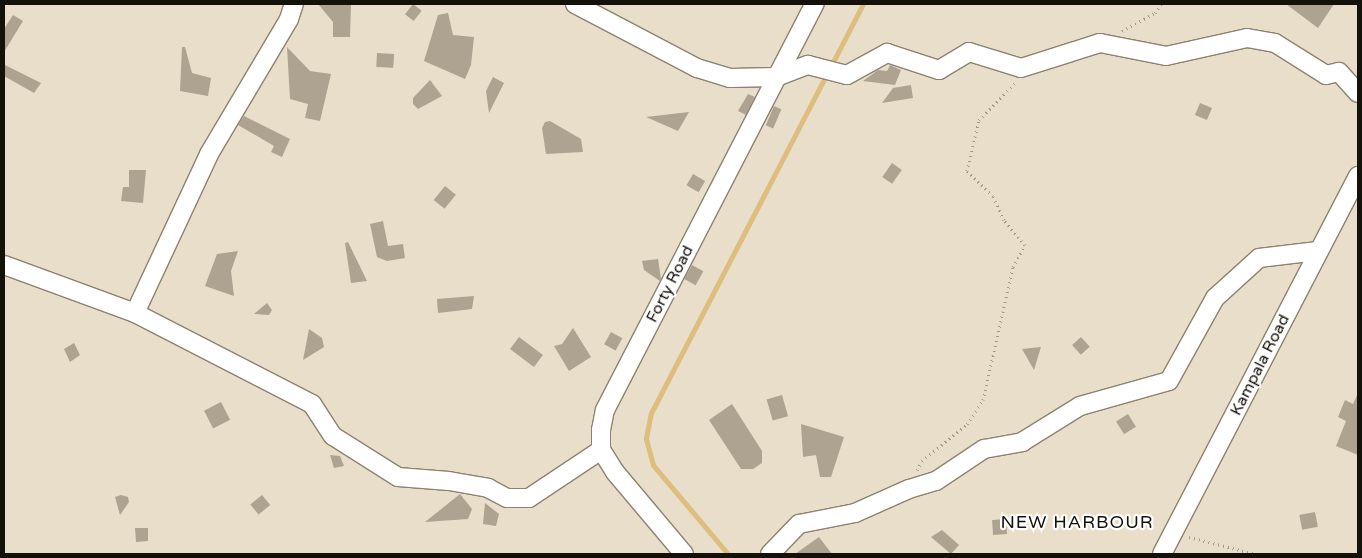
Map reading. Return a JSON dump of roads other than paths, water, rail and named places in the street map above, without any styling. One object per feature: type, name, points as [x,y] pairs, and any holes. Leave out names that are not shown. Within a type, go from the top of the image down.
[{"type":"street","points":[[136,313],[209,154],[288,19],[294,4]]},
{"type":"street","points":[[575,4],[698,68],[730,78],[776,77],[808,65],[847,75],[887,53],[939,70],[969,52],[1021,68],[1100,43],[1166,56],[1247,38],[1274,43],[1326,74],[1338,72],[1358,93]]},
{"type":"street","name":"Forty Road","points":[[601,450],[601,430],[605,410],[814,4]]},
{"type":"street","name":"Kampala Road","points":[[1162,554],[1358,176]]},
{"type":"street","points":[[770,554],[799,524],[855,513],[908,489],[936,481],[984,449],[1022,442],[1080,406],[1169,381],[1215,298],[1259,258],[1318,251]]},
{"type":"street","points":[[4,265],[136,313],[312,404],[333,436],[398,477],[449,481],[488,488],[507,498],[529,498],[601,450],[615,472],[684,554]]},
{"type":"waterway","points":[[728,554],[653,465],[646,438],[651,413],[863,4]]},
{"type":"district","name":"NEW HARBOUR","points":[[1077,522]]}]
